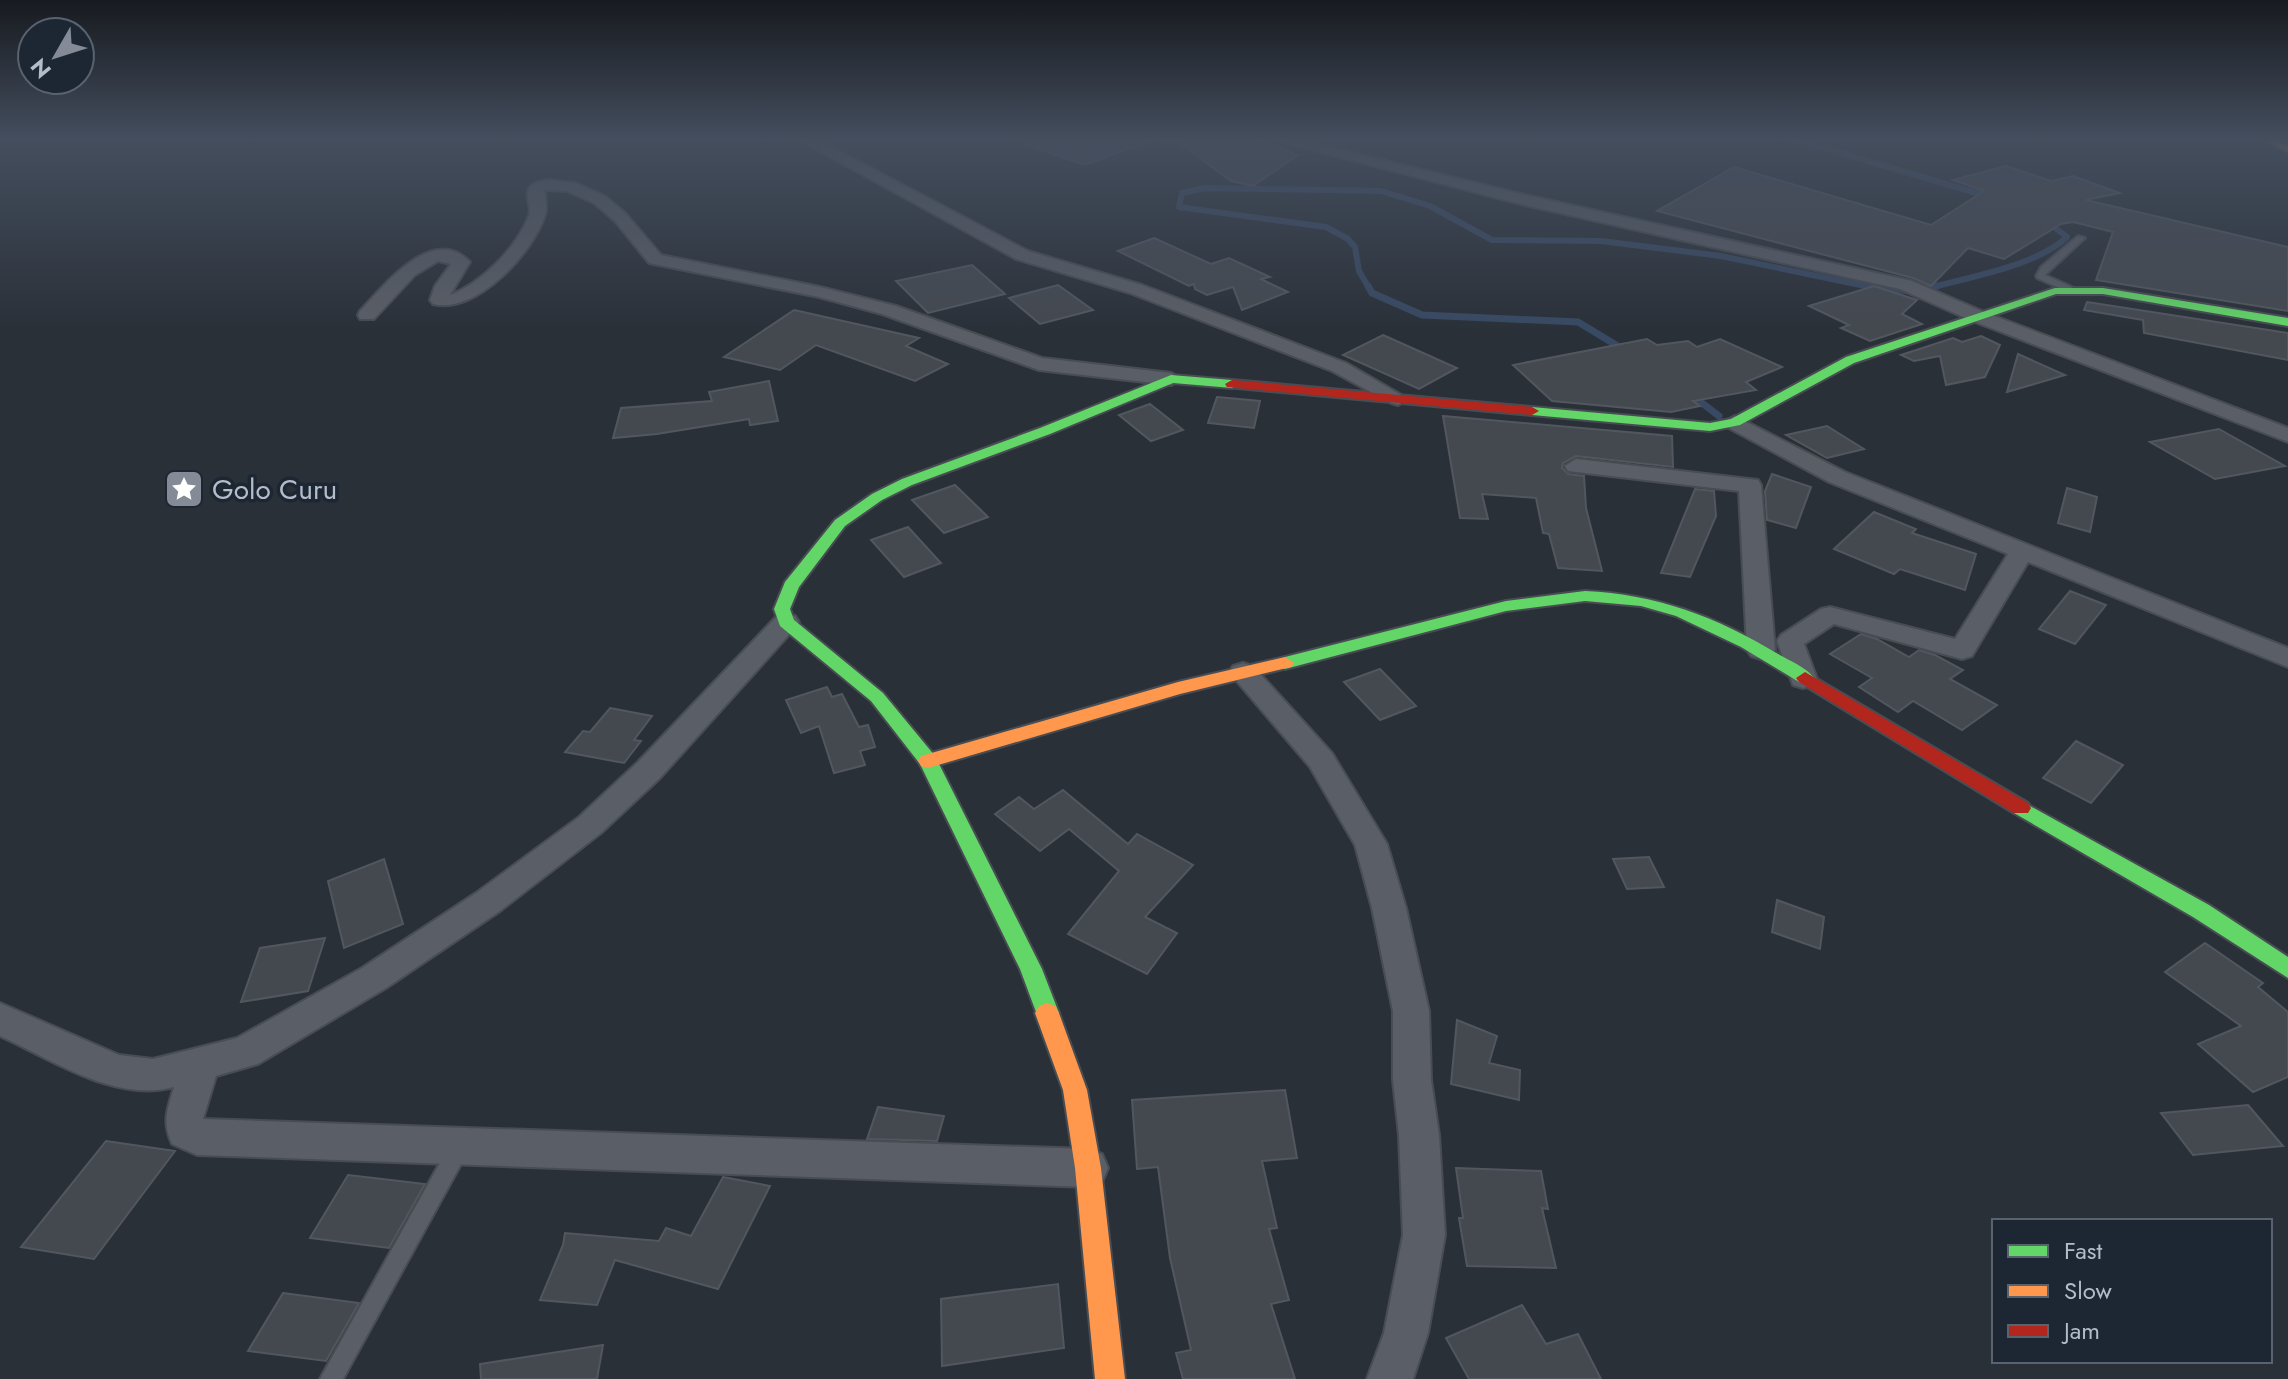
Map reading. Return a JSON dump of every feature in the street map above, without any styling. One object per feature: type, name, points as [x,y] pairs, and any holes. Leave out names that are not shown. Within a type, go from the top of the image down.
[{"type":"street","points":[[367,315],[419,263],[433,256],[448,255],[461,262],[444,286],[439,300],[465,298],[480,288],[516,248],[539,213],[538,203]]},
{"type":"street","points":[[602,203],[613,210],[655,259],[820,292],[889,310],[1039,364],[1696,427],[1723,426],[1735,422],[1850,360],[1977,316],[2069,289],[2103,291],[2288,322]]},
{"type":"street","points":[[925,203],[1022,255],[1136,289],[1339,367],[1398,399]]},
{"type":"street","points":[[1540,203],[1888,280],[2288,436]]},
{"type":"street","points":[[1110,1379],[1088,1168],[1075,1090],[1031,969],[928,761],[877,697],[786,622],[782,609],[791,586],[840,523],[877,497],[907,482],[1171,379]]},
{"type":"street","points":[[1735,422],[1837,477],[2288,658]]},
{"type":"street","points":[[1576,466],[1750,485],[1761,650]]},
{"type":"street","points":[[1803,679],[1790,641],[1830,615],[1962,650],[2021,553]]},
{"type":"street","points":[[928,761],[1178,688],[1531,599],[1598,596],[1643,601],[1680,613],[1761,650],[1940,762],[2201,911],[2288,969]]},
{"type":"street","points":[[0,1019],[116,1071],[153,1076],[245,1052],[374,978],[488,902],[590,825],[649,770],[786,622]]},
{"type":"street","points":[[1243,672],[1321,760],[1371,844],[1389,908],[1411,1011],[1412,1080],[1419,1135],[1424,1235],[1406,1333],[1390,1379]]},
{"type":"street","points":[[200,1066],[183,1120],[186,1131],[197,1137],[1088,1168]]},
{"type":"lane","points":[[2069,289],[2040,276],[2044,269],[2081,238]]},
{"type":"lane","points":[[331,1379],[459,1148]]},
{"type":"building","points":[[1670,203],[1857,203],[1931,225],[1965,203],[2100,203],[2288,247],[2288,311],[2096,280],[2113,232],[2073,222],[2061,224],[2004,259],[1968,248],[1931,286],[1913,278],[1657,211]]},
{"type":"building","points":[[1154,238],[1211,264],[1229,258],[1270,277],[1261,279],[1288,292],[1242,310],[1233,287],[1207,295],[1195,289],[1194,284],[1189,286],[1118,251]]},
{"type":"building","points":[[972,265],[1005,294],[928,313],[896,281]]},
{"type":"building","points":[[1058,285],[1093,310],[1040,324],[1009,298]]},
{"type":"building","points":[[1874,286],[1917,300],[1902,314],[1922,324],[1870,341],[1841,328],[1849,325],[1809,306]]},
{"type":"building","points":[[2087,302],[2288,333],[2288,360],[2144,333],[2143,320],[2084,310]]},
{"type":"building","points":[[794,310],[919,338],[906,346],[948,364],[915,381],[816,345],[780,370],[724,357]]},
{"type":"building","points":[[1383,335],[1457,368],[1419,389],[1343,355]]},
{"type":"building","points":[[1981,336],[2000,345],[1985,377],[1946,385],[1940,356],[1914,361],[1901,355],[1953,338],[1962,342]]},
{"type":"building","points":[[1647,339],[1657,345],[1688,341],[1697,347],[1720,339],[1782,367],[1746,382],[1756,390],[1693,401],[1700,406],[1671,412],[1552,401],[1513,365]]},
{"type":"building","points":[[2018,354],[2065,375],[2007,392]]},
{"type":"building","points":[[769,381],[778,421],[750,425],[749,419],[613,438],[621,408],[712,401],[709,392]]},
{"type":"building","points":[[1217,397],[1260,401],[1254,428],[1208,423]]},
{"type":"building","points":[[1150,404],[1183,430],[1151,441],[1119,415]]},
{"type":"building","points":[[1443,416],[1672,436],[1673,467],[1576,456],[1563,463],[1562,468],[1568,474],[1584,476],[1586,508],[1602,571],[1558,568],[1549,534],[1543,533],[1536,498],[1482,494],[1488,519],[1460,518]]},
{"type":"building","points":[[1827,426],[1864,449],[1827,458],[1786,435]]},
{"type":"building","points":[[2219,429],[2285,466],[2215,479],[2150,442]]},
{"type":"building","points":[[1772,474],[1811,487],[1796,528],[1767,520],[1765,491]]},
{"type":"building","points":[[955,485],[988,517],[944,533],[912,500]]},
{"type":"building","points":[[2067,488],[2097,497],[2090,532],[2058,523]]},
{"type":"building","points":[[1695,489],[1714,491],[1716,516],[1690,577],[1661,573]]},
{"type":"building","points":[[1874,512],[1916,529],[1912,533],[1976,554],[1965,590],[1900,569],[1894,574],[1834,549]]},
{"type":"building","points":[[908,527],[941,563],[904,577],[871,540]]},
{"type":"building","points":[[2070,591],[2106,605],[2075,644],[2039,629]]},
{"type":"building","points":[[1861,634],[1877,639],[1909,657],[1919,650],[1935,655],[1963,670],[1950,679],[1997,705],[1962,730],[1913,701],[1898,712],[1859,687],[1872,678],[1830,654]]},
{"type":"building","points":[[1380,669],[1416,706],[1380,720],[1344,682]]},
{"type":"building","points":[[827,687],[832,697],[842,694],[859,727],[868,725],[875,747],[860,751],[865,765],[834,773],[819,726],[801,733],[786,700]]},
{"type":"building","points":[[610,708],[652,716],[634,740],[641,741],[624,763],[565,752],[583,731],[590,732]]},
{"type":"building","points":[[2076,741],[2123,765],[2091,803],[2043,778]]},
{"type":"building","points":[[1063,790],[1128,844],[1137,834],[1193,865],[1145,917],[1177,933],[1147,974],[1068,934],[1119,871],[1069,829],[1040,851],[995,814],[1019,797],[1034,809]]},
{"type":"building","points":[[1649,857],[1664,887],[1627,889],[1613,859]]},
{"type":"building","points":[[384,859],[403,924],[344,948],[328,881]]},
{"type":"building","points":[[1777,900],[1824,917],[1820,949],[1772,932]]},
{"type":"building","points":[[325,938],[308,991],[241,1002],[260,948]]},
{"type":"building","points":[[2205,943],[2263,983],[2258,987],[2288,1012],[2288,1077],[2253,1092],[2198,1044],[2241,1026],[2165,972]]},
{"type":"building","points":[[1457,1020],[1497,1036],[1489,1063],[1520,1070],[1519,1100],[1451,1084]]},
{"type":"building","points":[[1285,1090],[1297,1158],[1262,1161],[1277,1228],[1269,1229],[1289,1300],[1271,1304],[1295,1379],[1183,1379],[1176,1353],[1191,1350],[1170,1258],[1158,1167],[1137,1169],[1132,1100]]},
{"type":"building","points":[[2248,1105],[2283,1146],[2193,1155],[2161,1113]]},
{"type":"building","points":[[878,1107],[944,1116],[937,1141],[867,1139]]},
{"type":"building","points":[[106,1141],[175,1151],[94,1259],[21,1247]]},
{"type":"building","points":[[1456,1168],[1541,1171],[1548,1209],[1542,1208],[1556,1268],[1467,1266],[1459,1218],[1463,1218]]},
{"type":"building","points":[[348,1175],[425,1184],[389,1248],[310,1238]]},
{"type":"building","points":[[723,1177],[770,1186],[718,1289],[615,1260],[597,1305],[540,1300],[565,1233],[659,1241],[666,1228],[691,1236]]},
{"type":"building","points":[[1058,1284],[1064,1348],[942,1366],[941,1299]]},
{"type":"building","points":[[283,1293],[359,1303],[326,1361],[248,1351]]},
{"type":"building","points":[[1522,1305],[1546,1344],[1578,1334],[1601,1379],[1469,1379],[1446,1338]]},
{"type":"building","points":[[603,1345],[597,1379],[481,1379],[480,1364]]},
{"type":"waterway","points":[[1180,203],[1179,207],[1326,227],[1348,239],[1355,247],[1359,271],[1369,288]]},
{"type":"waterway","points":[[1421,203],[1492,240],[1601,241],[1721,256],[1875,288]]},
{"type":"waterway","points":[[1937,286],[1929,288],[2021,263],[2067,237],[2045,220]]},
{"type":"waterway","points":[[1368,286],[1372,293],[1422,315],[1578,322],[1626,351]]},
{"type":"waterway","points":[[1866,286],[1911,291]]},
{"type":"waterway","points":[[1689,393],[1719,416]]},
{"type":"traffic: fast","points":[[1532,411],[1710,427],[1735,422],[1850,360],[2055,291],[2103,291],[2288,322]]},
{"type":"traffic: fast","points":[[1047,1013],[1031,969],[928,761],[877,697],[786,622],[782,609],[791,586],[840,523],[877,497],[907,482],[1045,431],[1171,379],[1232,384]]},
{"type":"traffic: fast","points":[[1285,663],[1506,606],[1585,596],[1641,601],[1682,613],[1747,643],[1805,678]]},
{"type":"traffic: fast","points":[[2021,808],[2201,911],[2288,969]]},
{"type":"traffic: slow","points":[[928,761],[1178,688],[1285,663]]},
{"type":"traffic: slow","points":[[1047,1013],[1075,1090],[1088,1168],[1110,1379]]},
{"type":"traffic: jam","points":[[1232,384],[1532,411]]},
{"type":"traffic: jam","points":[[1805,678],[2021,808]]},
{"type":"place","name":"Golo Curu","points":[[184,489]]}]
